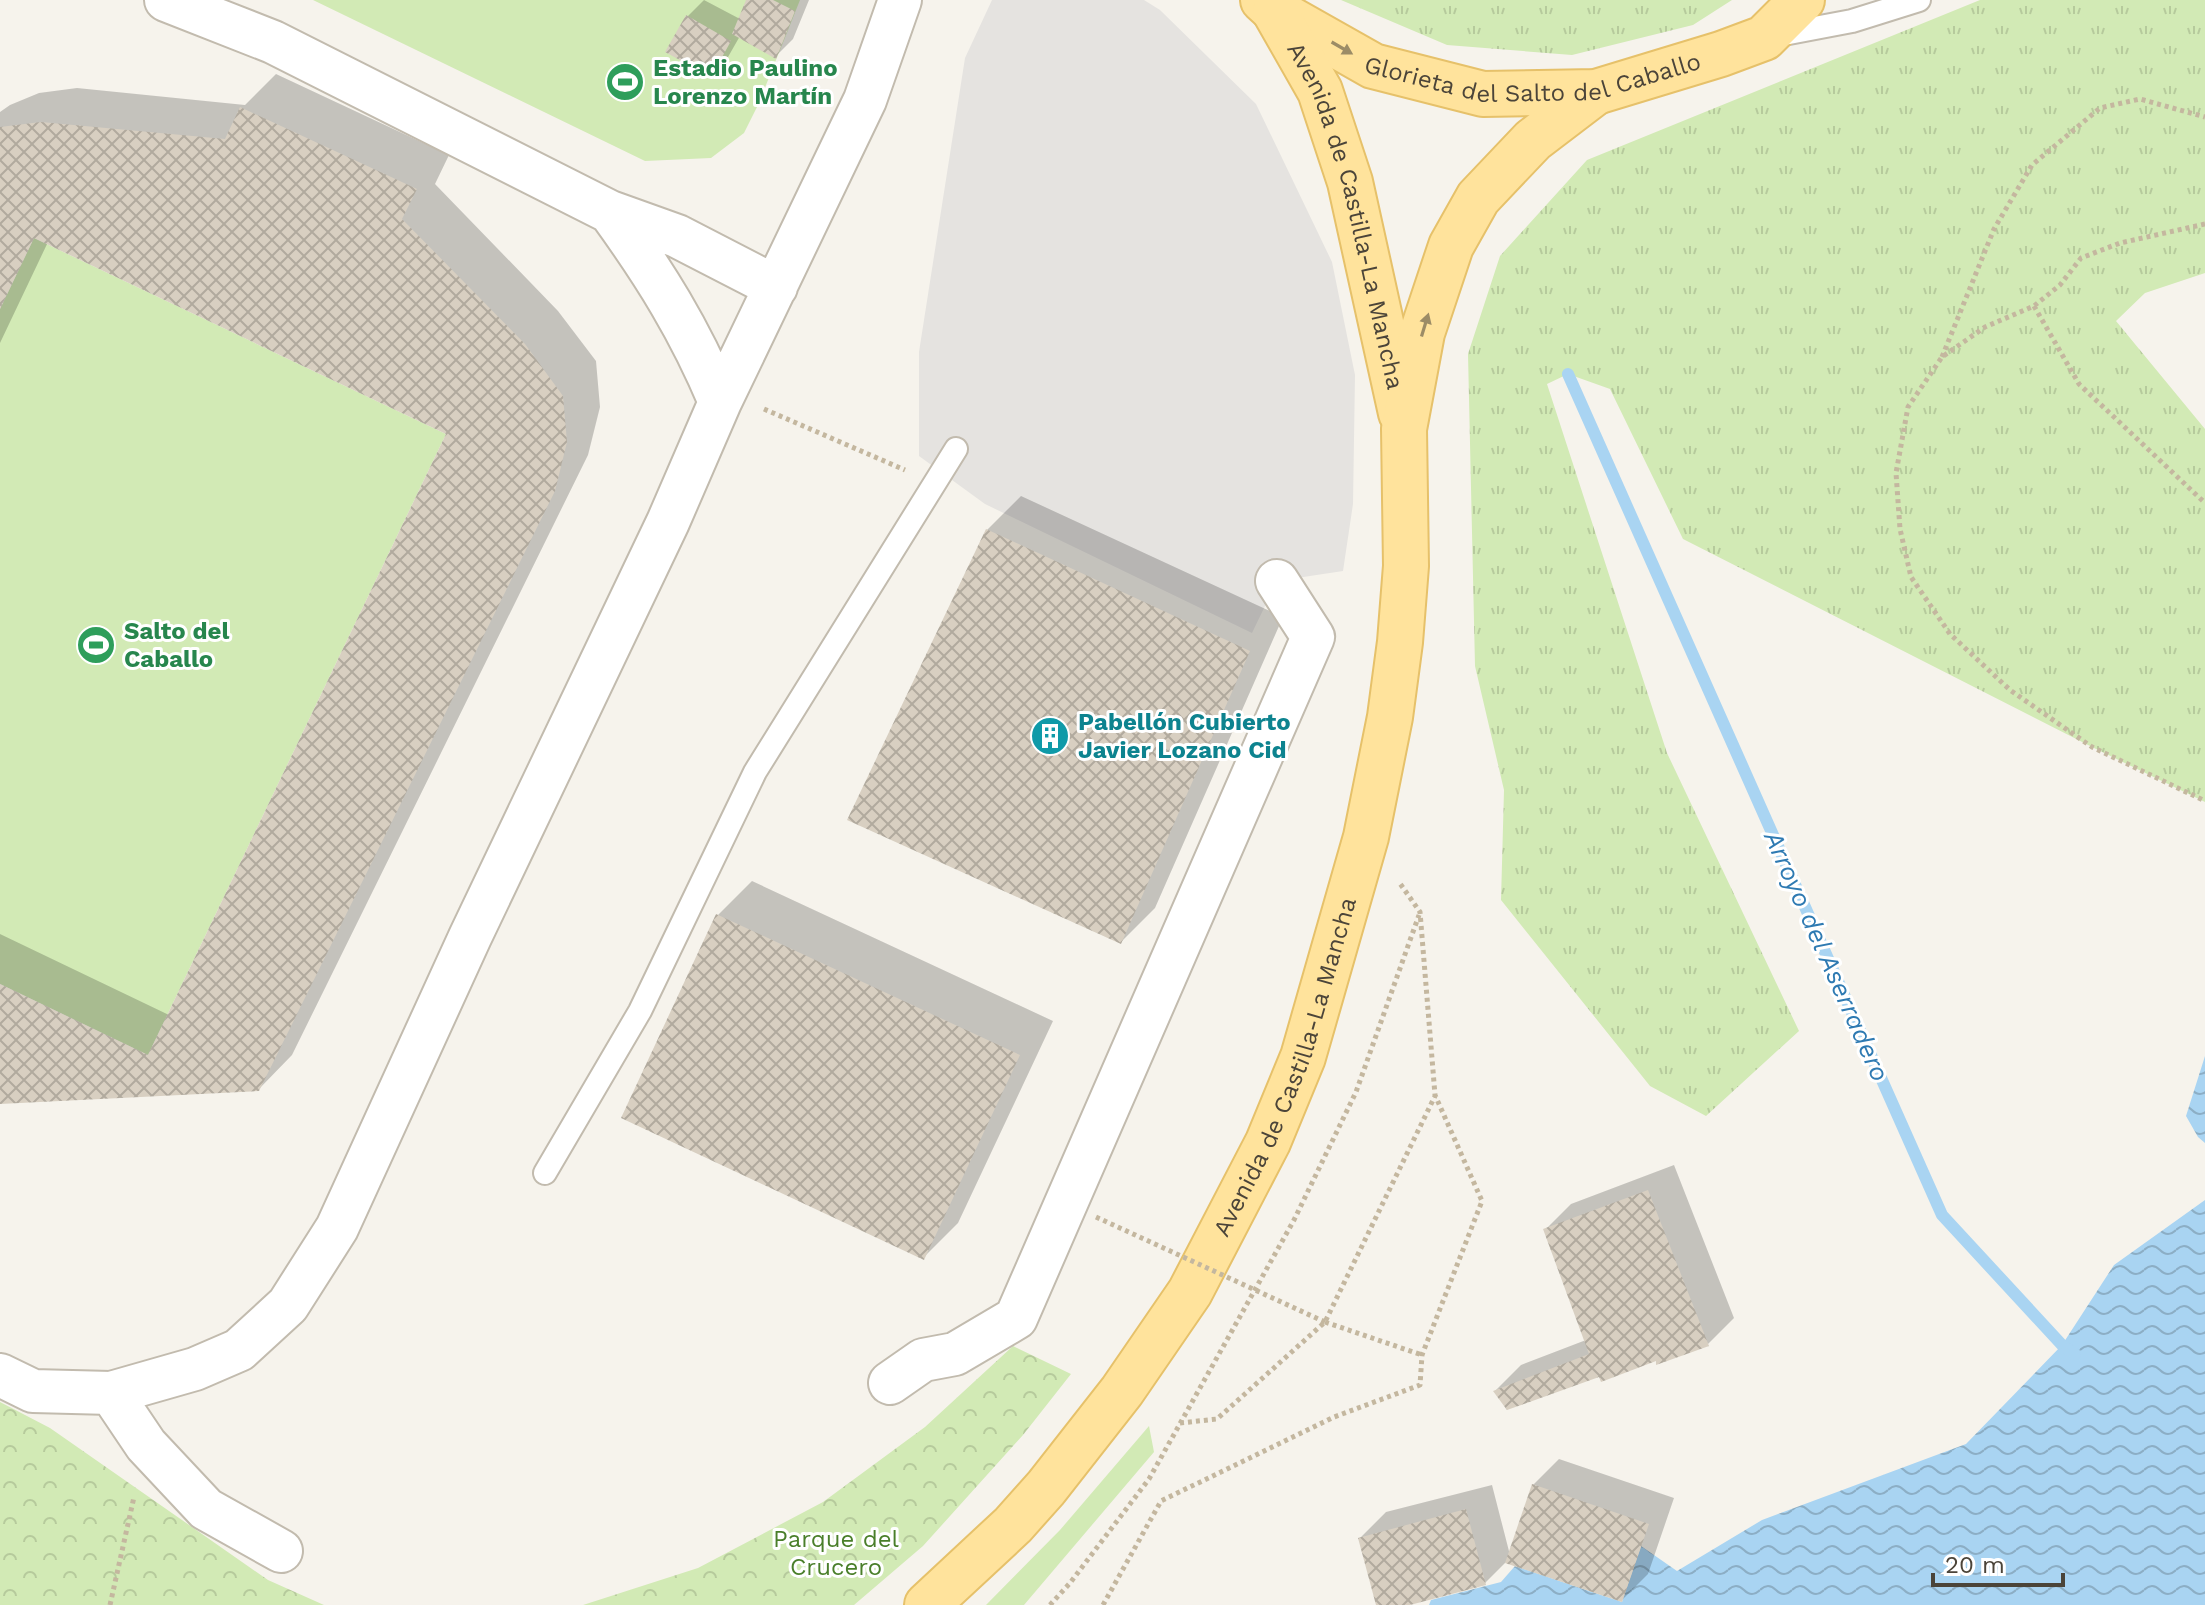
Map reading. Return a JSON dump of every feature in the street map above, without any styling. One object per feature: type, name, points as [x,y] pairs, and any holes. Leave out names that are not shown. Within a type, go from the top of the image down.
[{"type":"main road","name":"Glorieta del Salto del Caballo","points":[[1269,5],[1373,66],[1483,94],[1596,92],[1764,38],[1802,0]]},
{"type":"main road","name":"Avenida de Castilla-La Mancha","points":[[1269,5],[1320,91],[1350,182],[1404,429]]},
{"type":"main road","name":"Avenida de Castilla-La Mancha","points":[[927,1605],[971,1566],[1046,1488],[1122,1391],[1190,1292],[1268,1142],[1303,1057],[1366,837],[1390,717],[1406,566],[1404,429],[1422,333],[1451,246],[1478,198],[1533,140],[1596,92]]},
{"type":"street","points":[[166,0],[273,42],[610,212],[677,236],[776,287]]},
{"type":"street","points":[[0,1375],[33,1391],[111,1393],[195,1369],[239,1350],[288,1305],[337,1228],[470,937],[668,522],[720,402],[865,100],[900,0]]},
{"type":"street","points":[[610,212],[653,271],[697,347],[720,402]]},
{"type":"street","points":[[890,1383],[923,1360],[955,1354],[1016,1318],[1313,637],[1277,581]]},
{"type":"street","points":[[111,1393],[146,1445],[206,1509],[281,1551]]},
{"type":"lane","points":[[1764,38],[1852,21],[1919,0]]},
{"type":"lane","points":[[545,1173],[640,1011],[755,772],[956,449]]},
{"type":"path","points":[[2205,117],[2140,99],[2100,108],[2032,165],[1994,229],[1942,357],[1908,407],[1896,473],[1900,529],[1911,577],[1950,634],[2010,690],[2092,747],[2205,801]]},
{"type":"path","points":[[1942,357],[1985,327],[2034,306],[2060,285],[2081,258],[2120,243],[2205,224]]},
{"type":"path","points":[[2034,306],[2079,384],[2205,503]]},
{"type":"path","points":[[771,410],[935,483]]},
{"type":"path","points":[[1103,1605],[1161,1501],[1334,1417],[1420,1385],[1422,1355],[1482,1201],[1435,1095],[1420,912],[1366,837]]},
{"type":"path","points":[[1050,1605],[1149,1479],[1294,1220],[1356,1092],[1420,912]]},
{"type":"path","points":[[1179,1423],[1217,1419],[1325,1322],[1435,1095]]},
{"type":"path","points":[[1096,1217],[1325,1322],[1422,1355]]},
{"type":"path","points":[[110,1605],[146,1445]]},
{"type":"green space","name":"Estadio Paulino Lorenzo Martín","points":[[313,0],[800,0],[744,133],[711,158],[645,161]]},
{"type":"green space","points":[[1341,0],[1732,0],[1693,25],[1572,55],[1447,45]]},
{"type":"green space","points":[[1980,0],[2205,0],[2205,273],[2145,293],[2116,321],[2205,429],[2205,802],[1683,539],[1610,389],[1568,374],[1547,384],[1667,753],[1799,1031],[1706,1116],[1650,1086],[1501,900],[1504,790],[1475,666],[1468,354],[1500,256],[1587,160]]},
{"type":"green space","points":[[34,238],[446,434],[148,1055],[0,984],[0,309]]},
{"type":"green space","name":"Parque del Crucero","points":[[1013,1346],[1071,1374],[1023,1435],[923,1546],[854,1605],[583,1605],[698,1568],[823,1502],[925,1427]]},
{"type":"green space","points":[[0,1402],[50,1428],[268,1580],[324,1605],[0,1605]]},
{"type":"green space","points":[[1149,1426],[1154,1452],[1024,1605],[986,1605],[1060,1530]]},
{"type":"shaded area","points":[[992,0],[1144,0],[1160,10],[1256,104],[1332,262],[1355,375],[1353,504],[1343,571],[1277,581],[1252,633],[985,504],[919,456],[919,352],[965,58]]},
{"type":"water","points":[[2205,1056],[2205,1143],[2186,1116]]},
{"type":"water","points":[[2205,1200],[2205,1605],[1429,1605],[1431,1600],[1501,1582],[1515,1566],[1622,1602],[1641,1546],[1677,1571],[1762,1520],[1966,1444],[2062,1345],[2114,1265]]},
{"type":"building","points":[[746,0],[773,0],[795,11],[776,59],[732,34]]},
{"type":"building","points":[[686,15],[731,41],[711,77],[665,52]]},
{"type":"building","points":[[240,107],[417,189],[402,219],[525,344],[563,396],[567,442],[555,491],[259,1091],[0,1104],[0,984],[148,1055],[446,434],[34,238],[0,309],[0,127],[41,122],[225,139]]},
{"type":"building","name":"Pabellón Cubierto Javier Lozano Cid","points":[[986,529],[1250,651],[1121,944],[847,820]]},
{"type":"building","points":[[716,914],[1020,1055],[924,1260],[621,1118]]},
{"type":"building","points":[[1648,1190],[1709,1346],[1656,1365],[1656,1361],[1601,1382],[1599,1377],[1507,1410],[1493,1391],[1589,1354],[1543,1229]]},
{"type":"building","points":[[1532,1484],[1649,1524],[1622,1602],[1505,1563]]},
{"type":"building","points":[[1466,1509],[1486,1585],[1410,1605],[1376,1605],[1358,1538]]},
{"type":"waterway","name":"Arroyo del Aserradero","points":[[1568,374],[1942,1215],[2062,1345],[2075,1354]]},
{"type":"place","name":"Estadio Paulino Lorenzo Martín","points":[[625,82]]},
{"type":"place","name":"Salto del Caballo","points":[[96,645]]},
{"type":"place","name":"Pabellón Cubierto Javier Lozano Cid","points":[[1050,736]]}]
